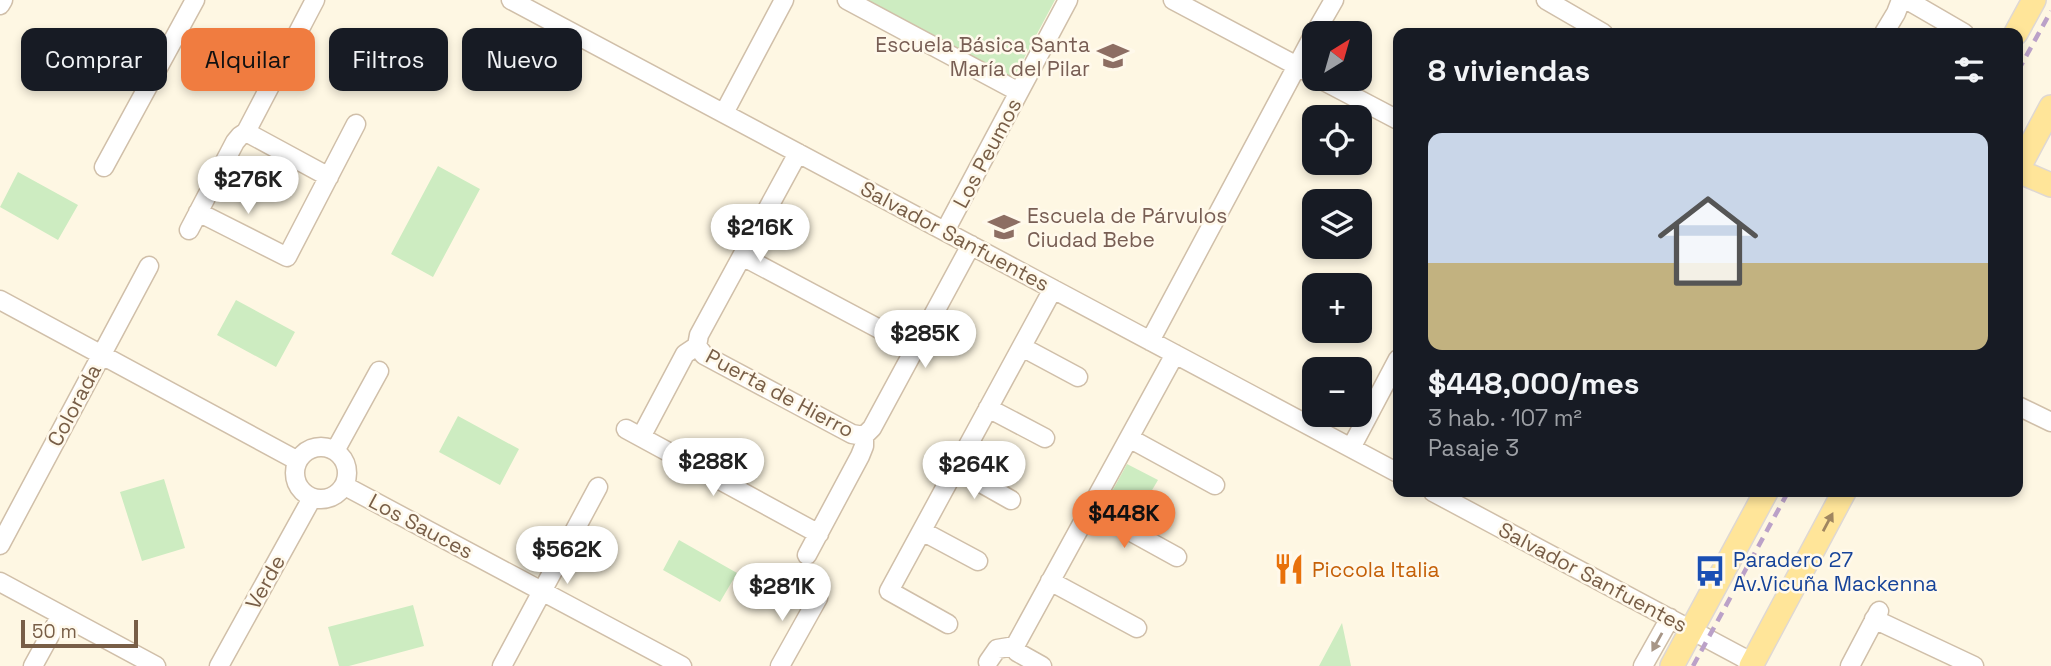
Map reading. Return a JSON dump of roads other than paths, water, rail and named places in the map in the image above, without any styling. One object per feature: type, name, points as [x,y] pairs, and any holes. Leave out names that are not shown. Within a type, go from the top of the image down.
[{"type":"main road","points":[[2019,28],[2034,0]]},
{"type":"main road","points":[[2023,160],[2051,107]]},
{"type":"main road","points":[[2023,172],[2051,185]]},
{"type":"main road","points":[[1672,666],[1763,497]]},
{"type":"main road","points":[[1752,664],[1841,497]]},
{"type":"street","points":[[0,5],[3,0]]},
{"type":"street","points":[[104,167],[195,0]]},
{"type":"street","points":[[188,230],[235,142],[246,132],[316,0]]},
{"type":"street","points":[[724,113],[785,0]]},
{"type":"street","points":[[848,0],[1019,92]]},
{"type":"street","name":"Los Peumos","points":[[945,231],[1068,0]]},
{"type":"street","points":[[1173,0],[1302,69]]},
{"type":"street","points":[[1322,21],[1334,0]]},
{"type":"street","points":[[1546,0],[1594,28]]},
{"type":"street","points":[[1887,28],[1901,0]]},
{"type":"street","points":[[1907,0],[1955,28]]},
{"type":"street","name":"Salvador Sanfuentes","points":[[516,1],[1393,470]]},
{"type":"street","points":[[1150,341],[1302,56]]},
{"type":"street","points":[[1343,91],[1393,117]]},
{"type":"street","points":[[198,212],[287,257],[356,124]]},
{"type":"street","points":[[246,132],[329,177]]},
{"type":"street","points":[[798,153],[697,339],[697,346],[685,354],[633,433],[819,534]]},
{"type":"street","points":[[807,555],[860,456],[864,436],[872,428],[971,245]]},
{"type":"street","points":[[742,256],[915,348]]},
{"type":"street","name":"Colorada","points":[[0,544],[149,266]]},
{"type":"street","points":[[947,624],[889,591],[1053,289]]},
{"type":"street","points":[[0,300],[298,461]]},
{"type":"street","name":"Puerta de Hierro","points":[[697,346],[704,355],[856,436],[864,436]]},
{"type":"street","points":[[1022,347],[1077,377]]},
{"type":"street","points":[[1042,666],[1017,652],[1015,646],[1175,354]]},
{"type":"street","points":[[1351,448],[1393,368]]},
{"type":"street","points":[[335,451],[379,371]]},
{"type":"street","points":[[988,408],[1045,438]]},
{"type":"street","points":[[2023,408],[2051,422]]},
{"type":"street","points":[[1129,438],[1215,485]]},
{"type":"street","points":[[313,448],[335,451],[342,456],[346,464],[348,472],[345,486],[334,497],[319,500],[312,498],[297,484],[295,476],[298,461],[313,448]]},
{"type":"street","points":[[956,469],[1011,500]]},
{"type":"street","name":"Los Sauces","points":[[345,486],[682,666]]},
{"type":"street","points":[[502,666],[598,487]]},
{"type":"street","name":"Salvador Sanfuentes","points":[[1442,497],[1692,629],[1752,664]]},
{"type":"street","name":"Verde","points":[[219,666],[312,498]]},
{"type":"street","points":[[1090,509],[1177,557]]},
{"type":"street","points":[[922,531],[978,561]]},
{"type":"street","points":[[1050,581],[1137,628]]},
{"type":"street","points":[[0,582],[156,666]]},
{"type":"street","points":[[780,666],[818,598]]},
{"type":"street","points":[[33,666],[61,615]]},
{"type":"street","points":[[1850,666],[1876,615],[1974,666]]},
{"type":"street","points":[[1643,666],[1670,618]]},
{"type":"street","points":[[988,662],[997,649],[1015,646]]},
{"type":"railway","points":[[2023,62],[2051,11]]},
{"type":"railway","points":[[1693,666],[1785,497]]},
{"type":"place","name":"Escuela Básica Santa María del Pilar","points":[[1113,56]]},
{"type":"place","name":"Escuela de Párvulos Ciudad Bebe","points":[[1004,227]]},
{"type":"place","name":"Piccola Italia","points":[[1289,569]]},
{"type":"place","name":"Paradero 27 Av.Vicuña Mackenna","points":[[1710,571]]}]
